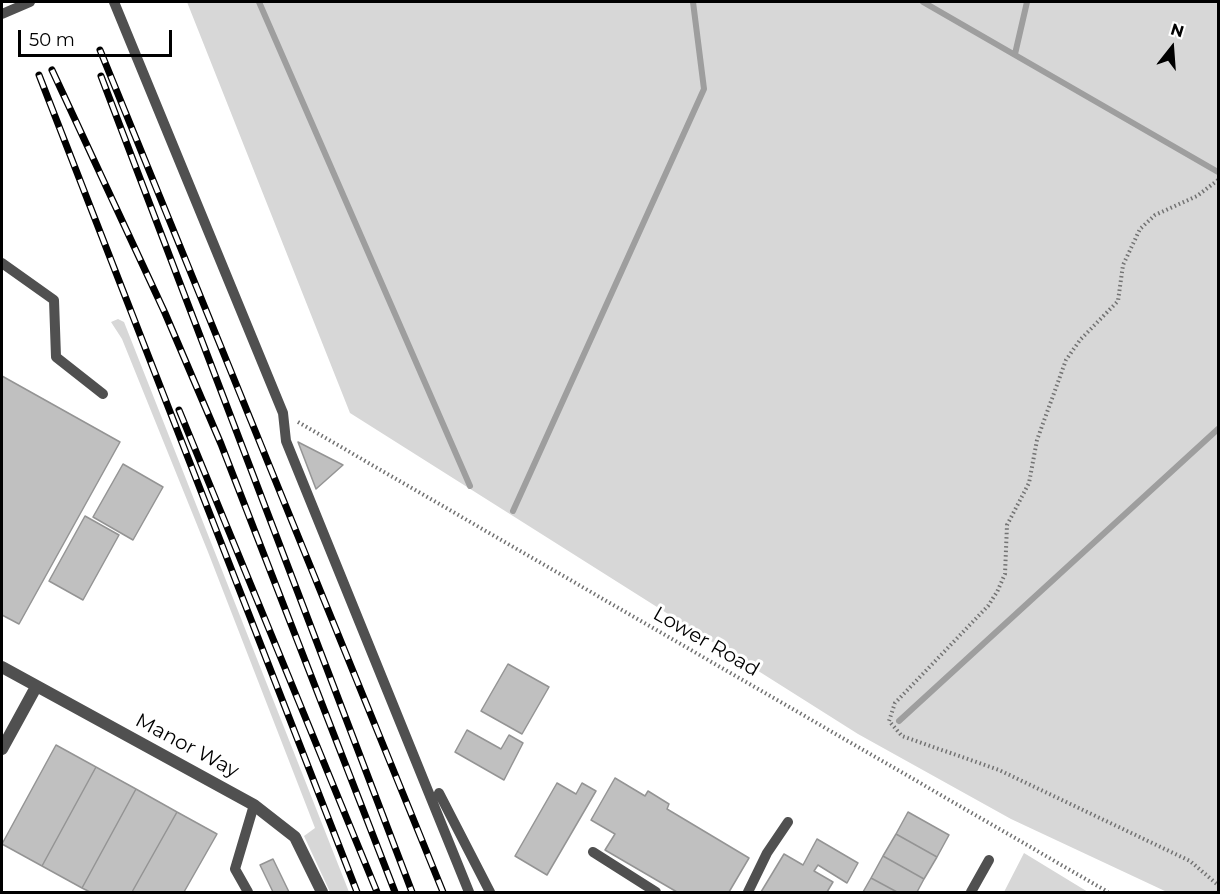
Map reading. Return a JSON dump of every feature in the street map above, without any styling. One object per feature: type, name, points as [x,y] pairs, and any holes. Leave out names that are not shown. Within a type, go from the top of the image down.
[{"type":"street","name":"Manor Way","points":[[2,667],[254,805],[295,837],[322,892]]},
{"type":"street","points":[[2,748],[36,687]]},
{"type":"lane","points":[[2,14],[30,2]]},
{"type":"lane","points":[[114,2],[283,413],[286,442],[469,892]]},
{"type":"lane","points":[[2,263],[54,300],[56,357],[104,394]]},
{"type":"lane","points":[[439,793],[490,892]]},
{"type":"lane","points":[[248,892],[235,868],[254,805]]},
{"type":"lane","points":[[748,892],[767,853],[788,822]]},
{"type":"lane","points":[[593,852],[656,892]]},
{"type":"lane","points":[[971,892],[989,860]]},
{"type":"path","points":[[1218,180],[1197,196],[1155,215],[1136,235],[1123,265],[1118,302],[1073,348],[1066,360],[1037,440],[1029,483],[1007,525],[1005,574],[997,592],[988,606],[895,703],[889,721],[902,736],[999,770],[1190,861],[1218,885]]},
{"type":"path","name":"Lower Road","points":[[290,417],[1108,892]]},
{"type":"shaded area","points":[[187,2],[1218,2],[1218,892],[1167,892],[1011,819],[858,734],[350,413]]},
{"type":"shaded area","points":[[118,319],[124,322],[349,892],[330,892],[304,836],[315,828],[208,552],[122,339],[111,322]]},
{"type":"shaded area","points":[[1024,853],[1088,892],[1004,892]]},
{"type":"building","points":[[2,376],[120,442],[19,624],[2,615]]},
{"type":"building","points":[[298,442],[343,465],[316,489]]},
{"type":"building","points":[[123,464],[163,487],[133,540],[93,517]]},
{"type":"building","points":[[85,516],[119,535],[83,600],[49,581]]},
{"type":"building","points":[[508,664],[549,687],[522,734],[481,711]]},
{"type":"building","points":[[467,730],[501,749],[509,735],[523,743],[504,780],[455,752]]},
{"type":"building","points":[[56,745],[96,767],[42,866],[2,844]]},
{"type":"building","points":[[96,767],[136,789],[82,888],[42,866]]},
{"type":"building","points":[[615,778],[645,796],[648,791],[669,804],[667,809],[749,858],[729,892],[677,892],[605,850],[615,834],[591,820]]},
{"type":"building","points":[[557,783],[576,794],[582,783],[596,791],[547,875],[515,856]]},
{"type":"building","points":[[136,789],[177,812],[132,892],[90,892],[82,888]]},
{"type":"building","points":[[177,812],[217,834],[184,892],[132,892]]},
{"type":"building","points":[[908,812],[949,835],[937,857],[896,834]]},
{"type":"building","points":[[896,834],[937,857],[924,879],[883,856]]},
{"type":"building","points":[[817,839],[858,863],[847,883],[818,865],[814,871],[833,882],[827,892],[761,892],[784,854],[803,865]]},
{"type":"building","points":[[883,856],[924,879],[917,892],[897,892],[871,878]]},
{"type":"building","points":[[273,859],[289,892],[273,892],[260,865]]},
{"type":"building","points":[[871,878],[897,892],[863,892]]},
{"type":"waterway","points":[[259,2],[470,486]]},
{"type":"waterway","points":[[513,511],[704,89],[693,2]]},
{"type":"waterway","points":[[923,2],[1218,172]]},
{"type":"waterway","points":[[1015,54],[1027,2]]},
{"type":"waterway","points":[[899,721],[1218,429]]},
{"type":"railway","points":[[100,50],[443,892]]},
{"type":"railway","points":[[52,70],[165,313],[221,444],[395,892]]},
{"type":"railway","points":[[39,75],[357,892]]},
{"type":"railway","points":[[101,76],[412,892]]},
{"type":"railway","points":[[179,410],[377,892]]}]
